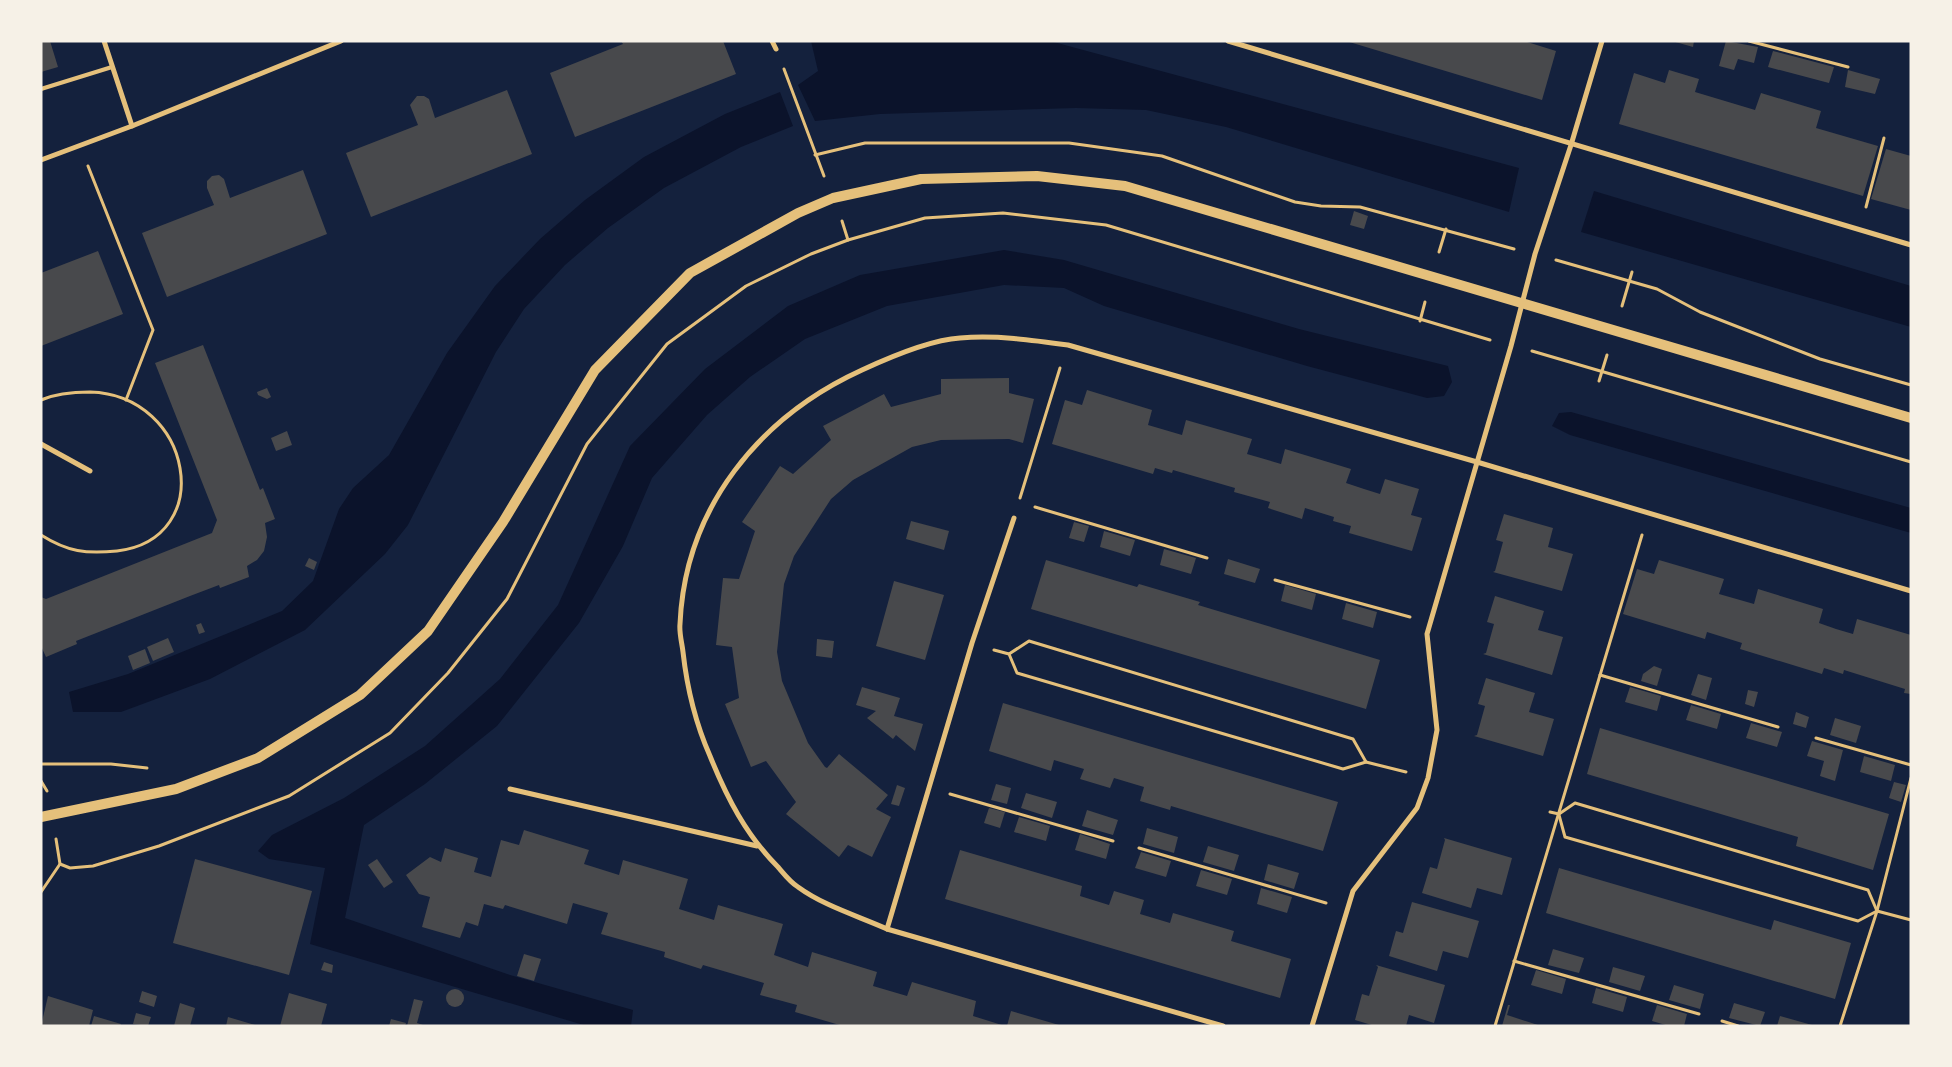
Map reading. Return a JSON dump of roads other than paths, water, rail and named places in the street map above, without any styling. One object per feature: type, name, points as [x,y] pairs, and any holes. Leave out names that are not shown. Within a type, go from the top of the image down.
[{"type":"main road","points":[[41,817],[176,788],[258,758],[360,695],[428,631],[503,522],[595,370],[690,273],[798,213],[833,198],[921,178],[1037,176],[1125,186],[1911,418]]},
{"type":"street","points":[[104,41],[132,126]]},
{"type":"street","points":[[41,160],[132,126],[341,41]]},
{"type":"street","points":[[772,41],[776,49]]},
{"type":"street","points":[[1228,41],[1911,245]]},
{"type":"street","points":[[1312,1026],[1354,891],[1417,808],[1428,778],[1437,730],[1426,634],[1511,346],[1535,254],[1571,145],[1602,41]]},
{"type":"street","points":[[1223,1026],[887,929],[841,909],[797,887],[757,846],[728,800],[705,746],[687,691],[680,625],[687,572],[702,522],[740,461],[775,427],[830,385],[900,353],[958,338],[1018,338],[1068,345],[1476,462],[1911,591]]},
{"type":"street","points":[[41,444],[90,471]]},
{"type":"street","points":[[887,929],[972,643],[1014,518]]},
{"type":"street","points":[[510,788],[757,846]]},
{"type":"lane","points":[[41,89],[112,67]]},
{"type":"water","points":[[811,41],[1050,41],[1519,168],[1509,212],[1226,127],[1146,110],[1076,108],[880,114],[815,121],[798,85],[818,71]]},
{"type":"water","points":[[780,92],[793,126],[741,147],[664,188],[608,228],[565,265],[524,309],[496,352],[408,525],[385,554],[305,630],[210,679],[121,712],[73,712],[69,692],[128,674],[282,611],[313,581],[339,509],[353,488],[389,455],[447,353],[495,286],[540,239],[585,200],[644,157],[725,114]]},
{"type":"water","points":[[1594,191],[1911,286],[1911,327],[1581,232]]},
{"type":"water","points":[[1004,250],[1064,260],[1299,329],[1448,366],[1452,382],[1444,396],[1427,398],[1307,366],[1104,306],[1064,288],[1004,285],[887,306],[805,339],[750,377],[707,415],[652,478],[623,546],[579,623],[497,726],[425,784],[364,825],[345,918],[510,975],[633,1010],[631,1026],[587,1026],[310,944],[325,868],[269,859],[258,851],[272,835],[344,798],[425,746],[500,679],[558,605],[630,446],[705,369],[788,306],[860,275]]},
{"type":"water","points":[[1571,412],[1911,508],[1911,533],[1570,435],[1552,426],[1559,413]]}]
